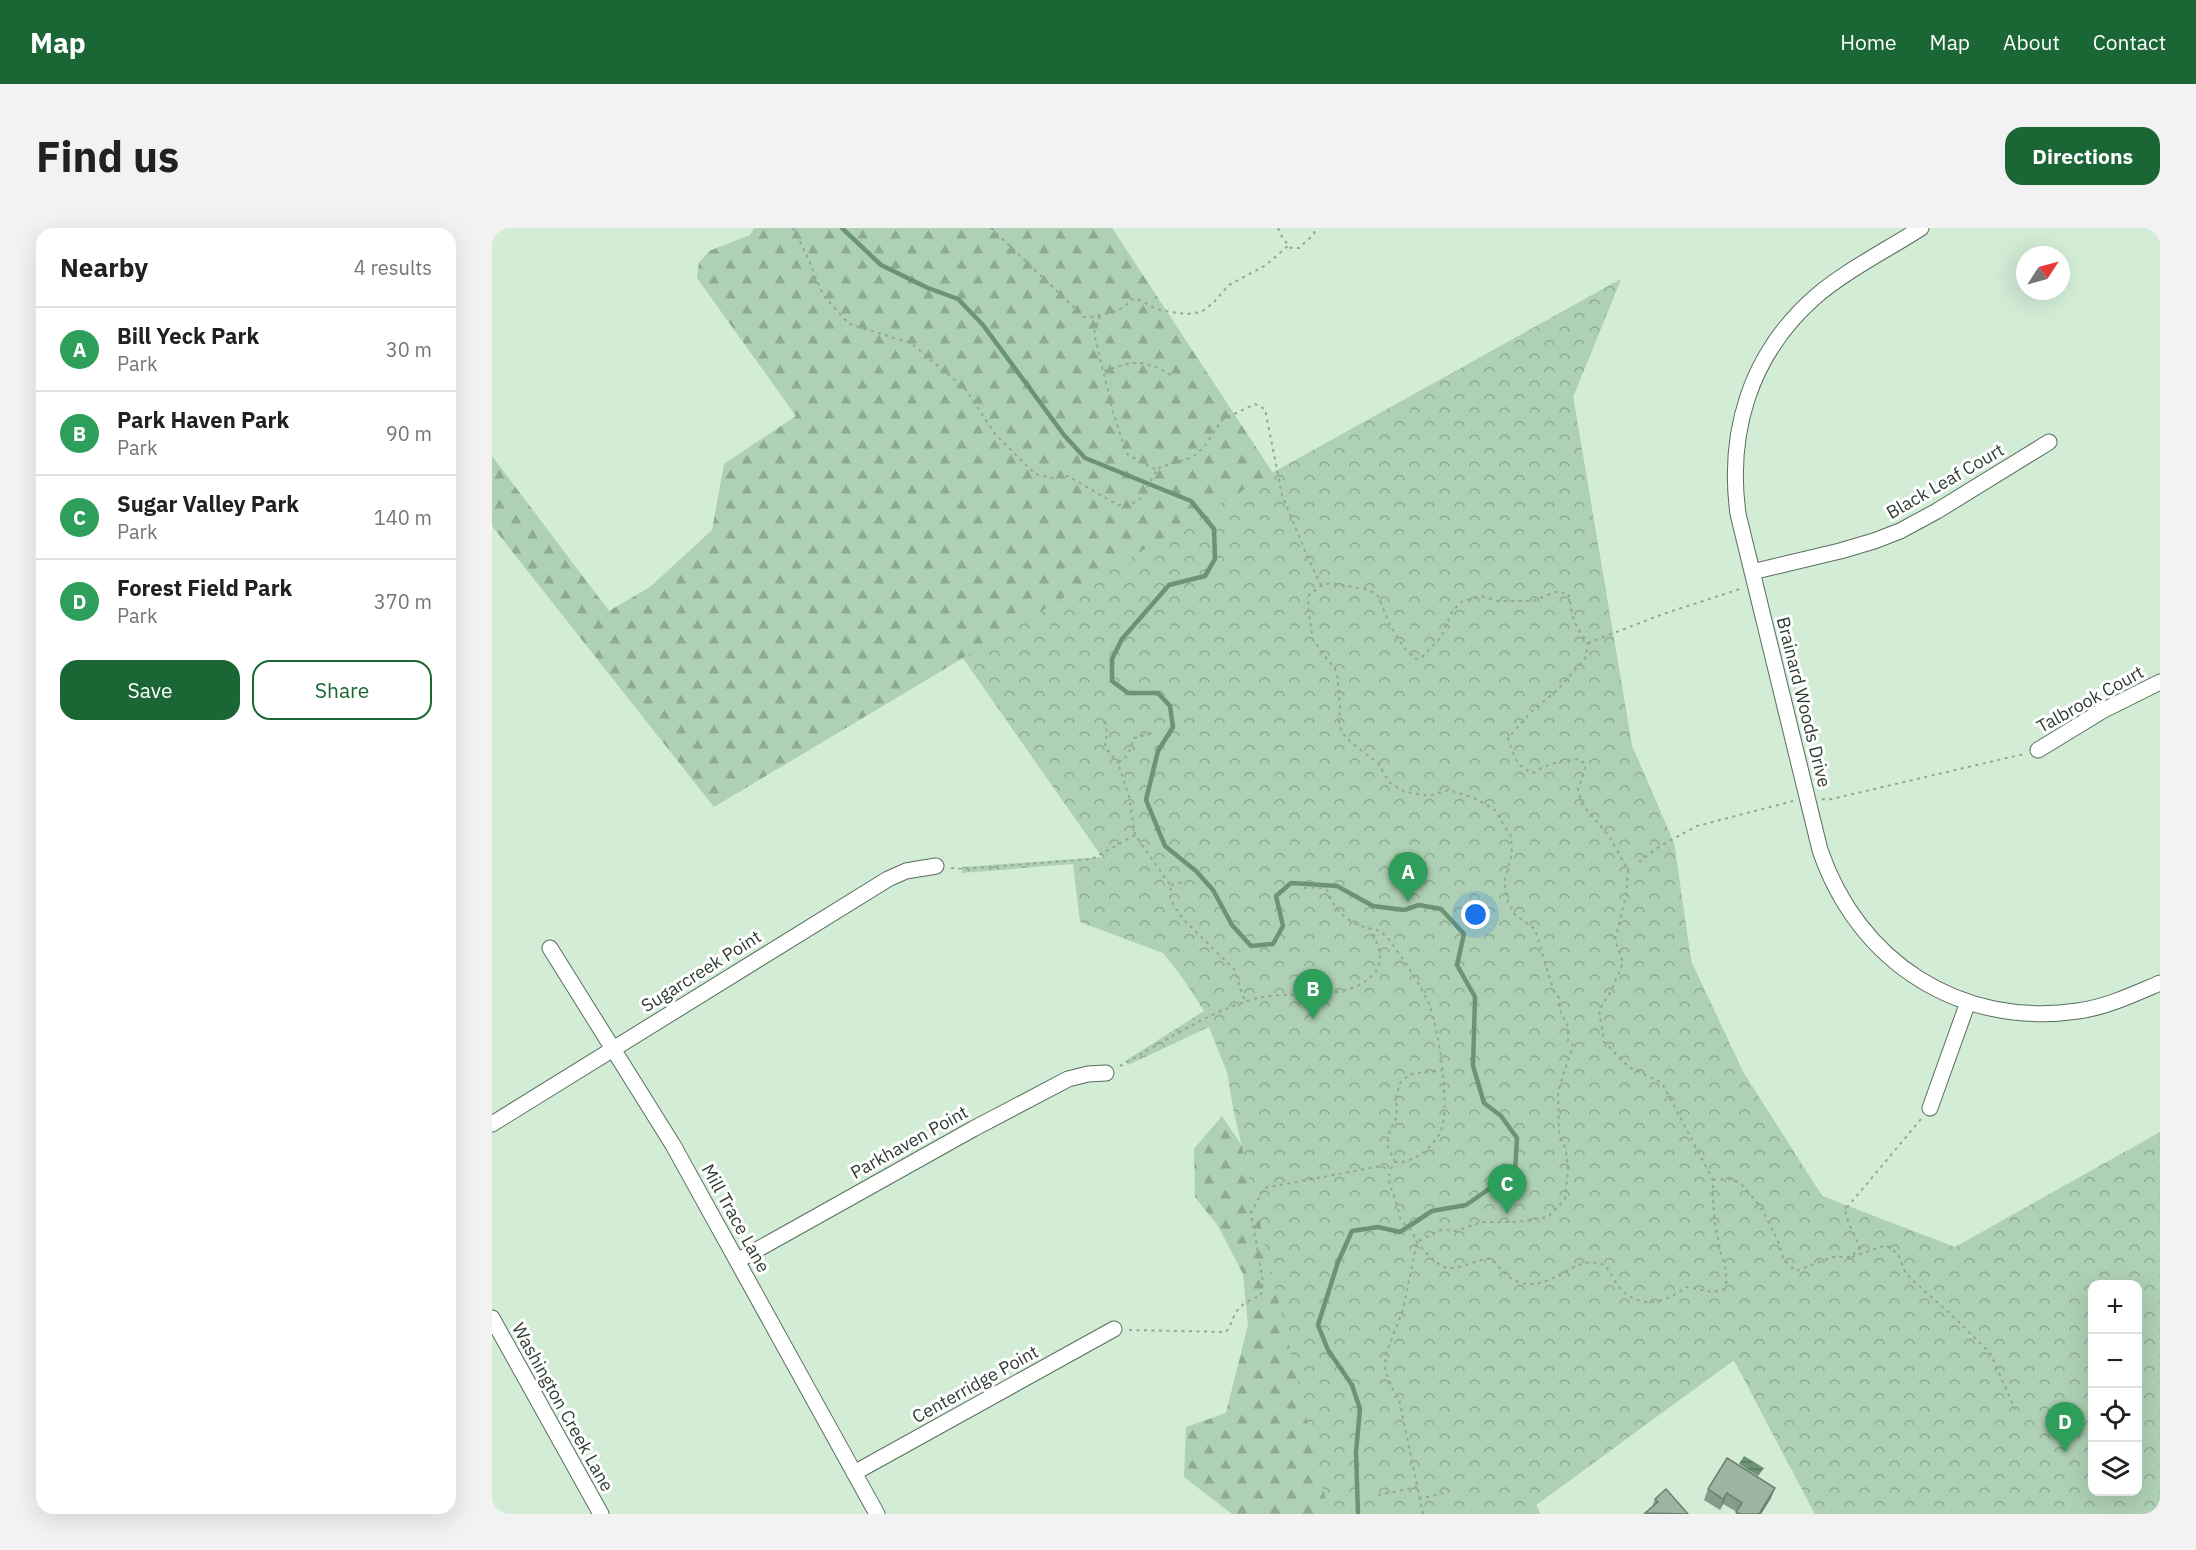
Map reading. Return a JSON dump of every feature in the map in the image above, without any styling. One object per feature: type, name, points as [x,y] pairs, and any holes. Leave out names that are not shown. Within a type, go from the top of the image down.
[{"type":"street","name":"Brainard Woods Drive","points":[[1921,228],[1814,298],[1779,336],[1756,375],[1742,413],[1737,440],[1734,465],[1738,514],[1825,865],[1841,900],[1887,956],[1911,975],[1968,1002],[2006,1011],[2052,1014],[2103,1005],[2160,983]]},
{"type":"street","name":"Black Leaf Court","points":[[1753,578],[1900,531],[1936,512],[2049,442]]},
{"type":"street","name":"Talbrook Court","points":[[2038,750],[2102,711],[2160,682]]},
{"type":"street","name":"Sugarcreek Point","points":[[492,1124],[888,879],[906,871],[936,866]]},
{"type":"street","name":"Mill Trace Lane","points":[[550,948],[673,1145],[877,1514]]},
{"type":"street","points":[[1930,1108],[1968,1002]]},
{"type":"street","name":"Parkhaven Point","points":[[737,1260],[1068,1079],[1088,1074],[1106,1073]]},
{"type":"street","name":"Washington Creek Lane","points":[[492,1318],[601,1514]]},
{"type":"street","name":"Centerridge Point","points":[[854,1473],[1114,1329]]},
{"type":"path","points":[[793,228],[823,295],[849,324],[911,343],[938,364],[966,390],[995,434],[1035,474],[1051,478],[1068,476],[1118,505],[1130,505],[1141,498],[1157,470],[1193,456],[1204,447],[1222,420],[1255,404],[1266,409],[1282,495],[1308,558],[1322,585]]},
{"type":"path","points":[[991,228],[1084,317],[1100,315],[1104,312],[1113,313],[1133,299],[1138,299],[1156,309],[1187,314],[1201,312],[1212,304],[1229,285],[1266,266],[1289,245]]},
{"type":"path","points":[[1278,228],[1291,248],[1299,248],[1314,234],[1315,228]]},
{"type":"path","points":[[1100,315],[1094,333],[1113,412],[1128,454],[1157,470]]},
{"type":"path","points":[[1104,371],[1127,363],[1144,362],[1171,375]]},
{"type":"path","points":[[1587,643],[1753,578]]},
{"type":"path","points":[[1395,1162],[1389,1170],[1388,1183],[1395,1197],[1400,1219],[1410,1228],[1417,1242],[1434,1260],[1446,1268],[1472,1264],[1488,1258],[1492,1259],[1507,1276],[1520,1283],[1533,1284],[1557,1278],[1577,1265],[1601,1263],[1606,1266],[1624,1293],[1648,1303],[1668,1299],[1686,1287],[1712,1292],[1723,1290],[1726,1285],[1726,1270],[1715,1224],[1713,1180],[1662,1083],[1629,1067],[1604,1042],[1599,1010],[1611,991],[1623,963],[1615,940],[1626,895],[1628,870],[1609,836],[1582,804],[1578,790],[1586,765],[1579,759],[1568,759],[1543,766],[1533,773],[1521,768],[1508,738],[1585,659],[1587,643],[1572,614],[1568,593],[1555,592],[1533,601],[1498,601],[1481,596],[1456,605],[1442,637],[1422,657],[1416,659],[1404,648],[1391,627],[1378,596],[1369,590],[1331,583],[1322,585],[1309,595],[1308,607],[1313,640],[1337,672],[1339,722],[1342,733],[1378,763],[1389,782],[1405,792],[1429,796],[1449,790],[1474,798],[1494,809],[1511,836],[1512,853],[1504,882],[1508,902],[1515,915],[1534,929],[1553,988],[1559,998],[1559,1008],[1568,1027],[1568,1042],[1573,1045],[1558,1091],[1559,1132],[1566,1150],[1569,1169],[1566,1199],[1548,1217],[1516,1222],[1482,1222],[1456,1231],[1441,1230],[1417,1242]]},
{"type":"path","points":[[1105,721],[1107,732],[1105,747],[1118,763],[1129,796],[1135,836],[1171,885],[1170,899],[1183,919],[1234,969],[1245,1002]]},
{"type":"path","points":[[1118,763],[1128,754],[1134,738],[1152,733]]},
{"type":"path","points":[[1639,862],[1660,846],[1697,826],[1807,797],[1827,800],[2038,750]]},
{"type":"path","points":[[936,866],[963,869],[1092,860],[1135,836]]},
{"type":"path","points":[[1171,885],[1183,882]]},
{"type":"path","points":[[1304,888],[1317,886],[1327,890],[1332,904],[1348,920],[1381,931],[1430,1006],[1444,1084],[1443,1127],[1434,1143],[1418,1157],[1400,1163],[1395,1162]]},
{"type":"path","points":[[1106,1073],[1234,1005],[1265,997],[1352,989],[1371,977],[1379,967],[1380,949],[1371,929]]},
{"type":"path","points":[[1395,1162],[1387,1145],[1396,1117],[1396,1098],[1400,1083],[1410,1074],[1442,1070]]},
{"type":"path","points":[[1852,1257],[1859,1248],[1845,1210],[1930,1108]]},
{"type":"path","points":[[1114,1329],[1226,1332],[1234,1322],[1236,1312],[1244,1304],[1261,1295],[1263,1282],[1251,1213],[1264,1188],[1381,1166],[1389,1170]]},
{"type":"path","points":[[1713,1180],[1732,1179],[1741,1184],[1760,1206],[1778,1241],[1784,1260],[1796,1271],[1833,1257],[1852,1257],[1886,1245],[1898,1254],[1906,1274],[1958,1320],[1990,1353],[2015,1409]]},
{"type":"path","points":[[1417,1242],[1403,1310],[1386,1353],[1385,1370],[1399,1399],[1423,1514]]},
{"type":"path","points":[[1378,1495],[1417,1487]]},
{"type":"path","points":[[1419,1499],[1443,1493]]},
{"type":"green space","points":[[754,228],[1112,228],[1273,473],[1621,279],[1573,397],[1632,746],[1674,843],[1691,961],[1743,1072],[1822,1196],[1955,1248],[1815,1514],[1734,1360],[1536,1505],[1540,1514],[1232,1514],[1184,1477],[1186,1427],[1226,1413],[1248,1325],[1243,1274],[1218,1226],[1195,1197],[1194,1149],[1222,1116],[1275,1195],[1209,1009],[963,658],[714,807],[492,526],[492,456],[609,611],[650,587],[712,530],[724,464],[796,416],[697,278],[699,263],[709,251],[750,235]]},
{"type":"green space","points":[[1621,279],[1573,397],[1632,746],[1674,843],[1691,961],[1743,1072],[1822,1196],[1955,1247],[2160,1132],[2160,1514],[1815,1514],[1734,1360],[1536,1505],[1540,1514],[1329,1514],[1234,1113],[1227,1072],[1209,1027],[1128,1065],[1125,1061],[1204,1011],[1163,953],[1080,922],[1073,864],[962,873],[962,867],[1102,857],[963,658],[1272,473]]},
{"type":"shaded area","points":[[1744,1456],[1764,1468],[1758,1476],[1739,1464]]},
{"type":"building","points":[[1727,1458],[1775,1488],[1759,1514],[1740,1514],[1736,1512],[1742,1503],[1727,1493],[1723,1499],[1708,1489]]},
{"type":"building","points":[[1666,1489],[1688,1514],[1645,1513],[1658,1502],[1655,1499]]},
{"type":"waterway","points":[[842,228],[881,265],[928,288],[958,299],[983,325],[1064,435],[1085,458],[1191,501],[1214,529],[1215,559],[1205,576],[1169,585],[1122,639],[1112,659],[1112,681],[1128,693],[1158,693],[1170,706],[1173,727],[1158,751],[1146,800],[1165,846],[1196,871],[1213,890],[1232,925],[1251,946],[1273,944],[1283,926],[1276,896],[1291,883],[1337,886],[1373,906],[1404,910],[1419,905],[1441,909],[1464,934],[1457,965],[1475,997],[1473,1066],[1484,1103],[1501,1116],[1517,1138],[1515,1171],[1466,1205],[1432,1211],[1400,1232],[1378,1227],[1352,1231],[1338,1262],[1318,1325],[1328,1350],[1352,1385],[1360,1409],[1356,1452],[1358,1514]]},
{"type":"place","name":"Bill Yeck Park","points":[[1408,902]]},
{"type":"place","name":"Park Haven Park","points":[[1313,1019]]},
{"type":"place","name":"Sugar Valley Park","points":[[1507,1214]]},
{"type":"place","name":"Forest Field Park","points":[[2065,1452]]}]
